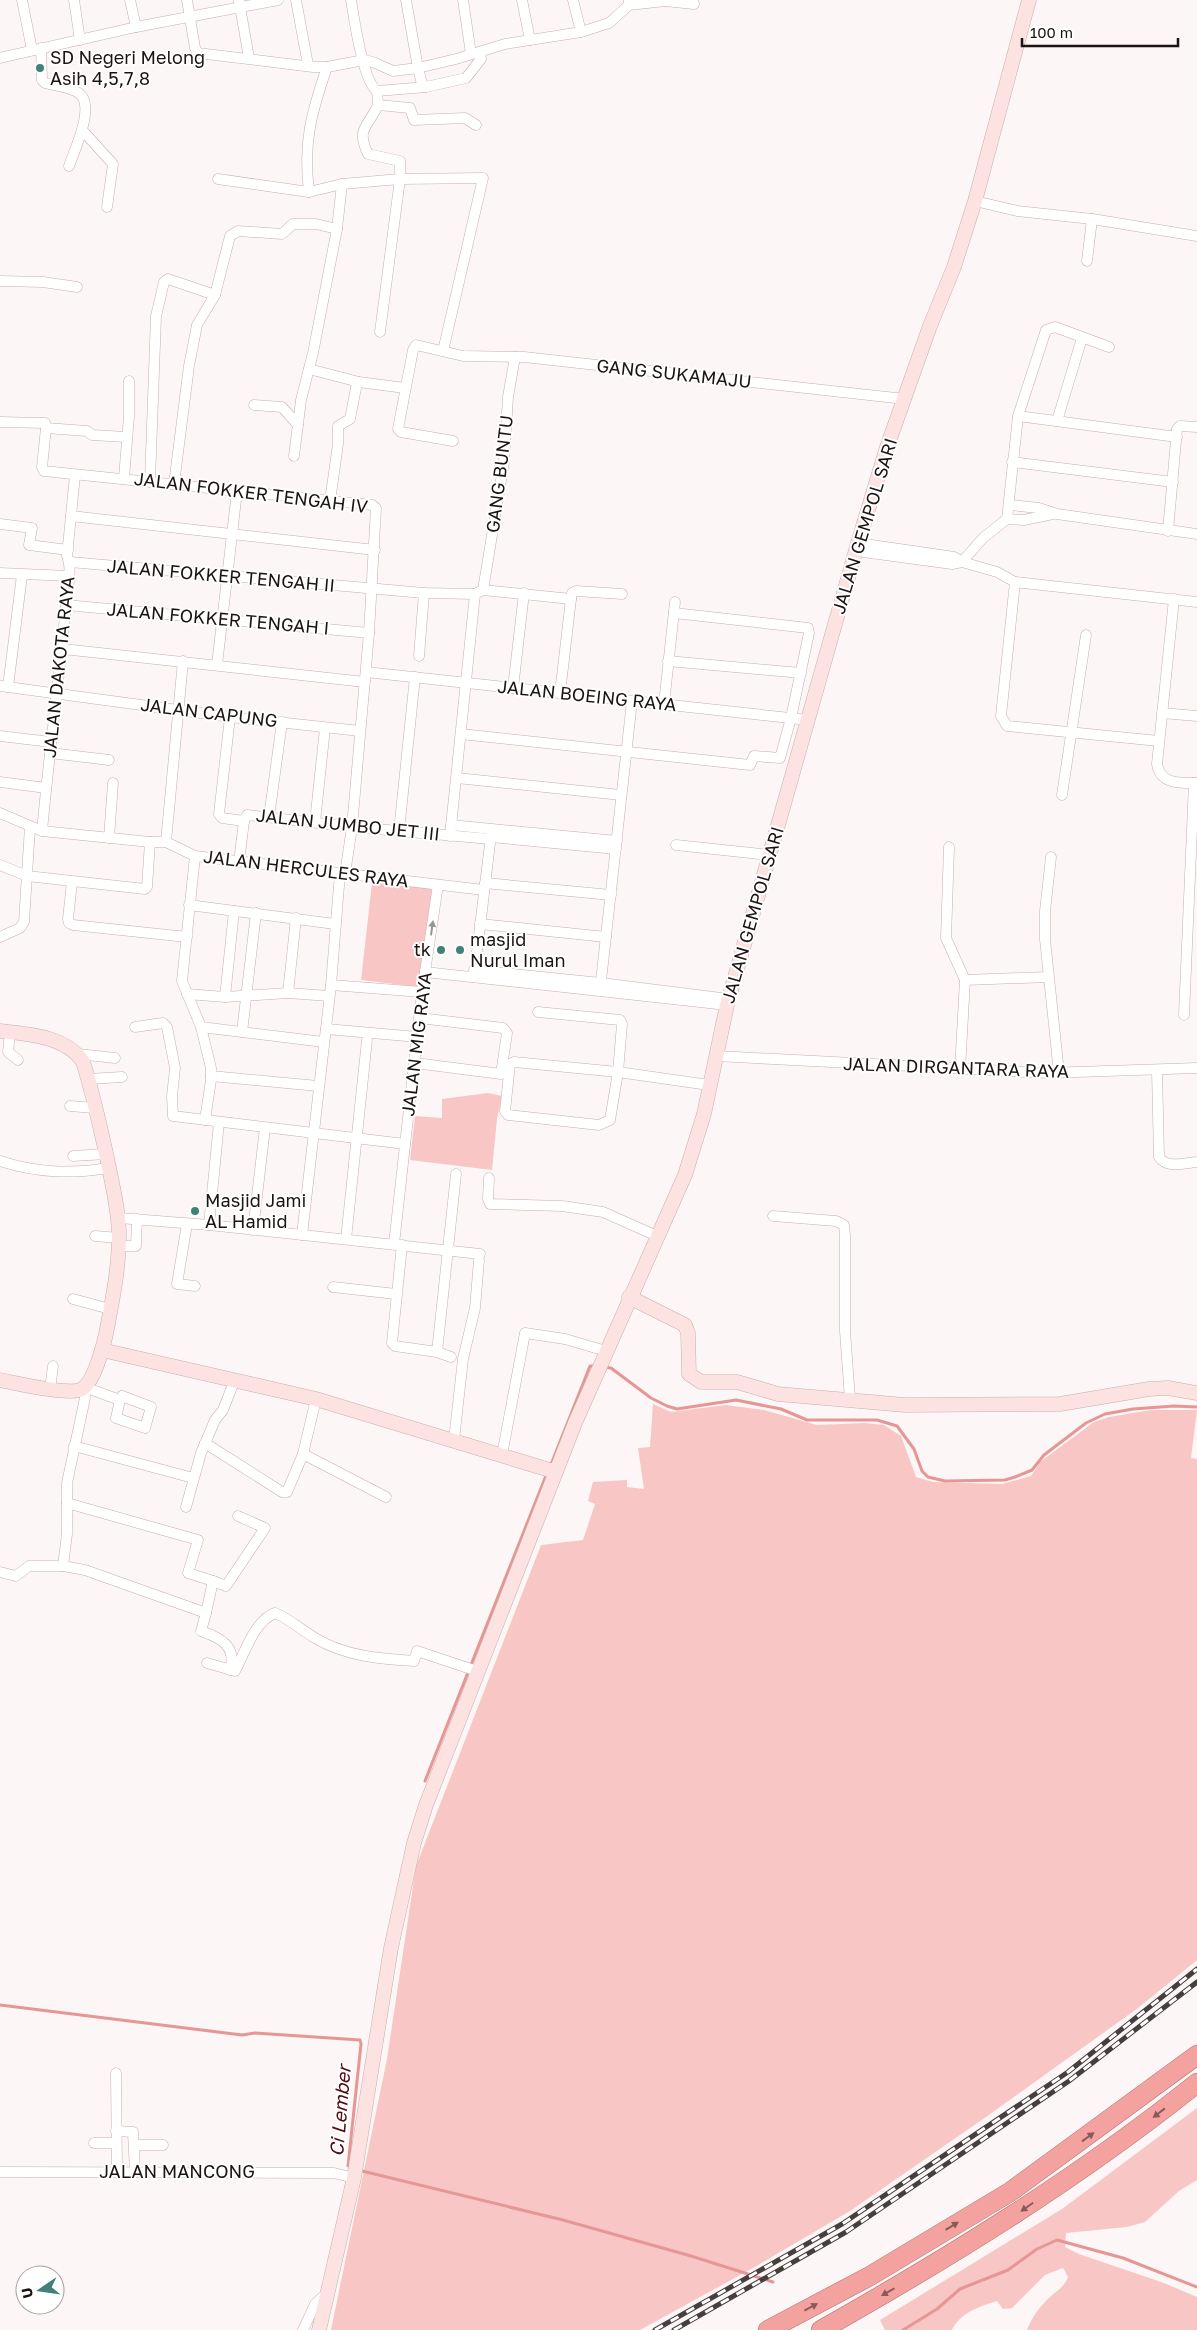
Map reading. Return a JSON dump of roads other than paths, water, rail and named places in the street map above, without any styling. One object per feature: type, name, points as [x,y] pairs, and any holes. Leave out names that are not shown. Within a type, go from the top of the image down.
[{"type":"highway","points":[[768,2330],[870,2276],[1010,2192],[1197,2055]]},
{"type":"highway","points":[[822,2330],[1021,2212],[1154,2117],[1197,2083]]},
{"type":"street","points":[[22,0],[37,49],[42,80],[45,83],[74,91],[80,94],[84,101],[82,130],[69,166]]},
{"type":"street","points":[[74,0],[80,40]]},
{"type":"street","points":[[130,0],[136,27]]},
{"type":"street","points":[[187,0],[196,51],[327,67],[364,60],[393,71],[418,68],[504,44],[581,32],[608,23],[629,3],[665,1],[694,4],[693,0]]},
{"type":"street","points":[[0,58],[136,27],[190,18],[240,3],[278,0]]},
{"type":"street","points":[[296,0],[308,65]]},
{"type":"street","points":[[351,0],[369,83],[377,91],[378,106],[362,131],[363,142],[369,155],[400,161],[400,178],[380,332]]},
{"type":"street","points":[[406,0],[418,68],[422,84],[426,87]]},
{"type":"street","points":[[377,91],[426,87],[466,78],[480,59],[475,53],[463,0]]},
{"type":"street","points":[[522,0],[530,40]]},
{"type":"street","points":[[573,0],[581,32]]},
{"type":"street","name":"JALAN GEMPOL SARI","points":[[319,2330],[353,2173],[386,1976],[414,1843],[472,1670],[517,1575],[550,1470],[596,1375],[629,1297],[685,1175],[698,1137],[728,1002],[770,855],[800,719],[857,547],[885,454],[930,326],[954,267],[975,202],[1028,0]]},
{"type":"street","points":[[240,3],[249,58]]},
{"type":"street","points":[[310,192],[306,163],[309,128],[327,67]]},
{"type":"street","points":[[378,106],[410,108],[414,120],[465,118],[476,125]]},
{"type":"street","points":[[82,130],[113,164],[107,207]]},
{"type":"street","points":[[218,179],[310,192],[342,184],[400,178],[483,178],[443,351]]},
{"type":"street","points":[[294,456],[301,400],[337,229],[342,184]]},
{"type":"street","points":[[975,202],[1018,211],[1092,219],[1197,236]]},
{"type":"street","points":[[1087,261],[1092,219]]},
{"type":"street","points":[[174,484],[189,366],[197,325],[215,295],[228,240],[238,231],[282,234],[293,224],[316,224],[337,229]]},
{"type":"street","points":[[150,481],[156,316],[164,282],[168,279],[175,280],[215,295]]},
{"type":"street","points":[[0,281],[43,282],[77,287]]},
{"type":"street","points":[[962,562],[972,548],[1007,519],[1018,416],[1046,330],[1055,327],[1109,347]]},
{"type":"street","points":[[1057,421],[1082,338]]},
{"type":"street","name":"GANG SUKAMAJU","points":[[405,388],[416,345],[471,357],[515,357],[905,399]]},
{"type":"street","name":"GANG BUNTU","points":[[450,836],[466,683],[479,592],[504,462],[508,397],[515,357]]},
{"type":"street","points":[[309,369],[359,382],[405,388],[397,426],[399,431],[453,441]]},
{"type":"street","points":[[124,478],[129,416],[128,380]]},
{"type":"street","points":[[330,500],[338,444],[338,426],[350,419],[356,387],[359,382]]},
{"type":"street","points":[[254,405],[282,407],[298,424]]},
{"type":"street","points":[[1018,416],[1177,437]]},
{"type":"street","points":[[0,422],[42,422],[45,423],[46,428],[87,431],[92,435],[126,437]]},
{"type":"street","points":[[1168,531],[1178,429],[1180,426],[1197,427]]},
{"type":"street","name":"JALAN FOKKER TENGAH IV","points":[[46,428],[42,469],[44,471],[330,500],[374,506],[377,511],[373,589],[352,827],[342,873],[335,924],[326,1029],[302,1235]]},
{"type":"street","points":[[1012,462],[1173,482]]},
{"type":"street","name":"JALAN DAKOTA RAYA","points":[[42,830],[63,648],[70,562],[68,550],[75,475]]},
{"type":"street","points":[[217,665],[237,491]]},
{"type":"street","points":[[1010,505],[1039,508],[1057,514],[1197,534]]},
{"type":"street","points":[[1007,519],[1024,520],[1057,514]]},
{"type":"street","points":[[71,516],[374,550]]},
{"type":"street","points":[[0,524],[32,528],[29,545],[68,550]]},
{"type":"street","points":[[857,547],[952,564],[962,562],[996,572],[1015,582],[1197,602]]},
{"type":"street","name":"JALAN FOKKER TENGAH II","points":[[70,562],[424,593],[524,593],[571,599]]},
{"type":"street","points":[[0,573],[69,576]]},
{"type":"street","points":[[4,686],[22,575]]},
{"type":"street","points":[[1015,582],[1002,721],[1011,727],[1159,741]]},
{"type":"street","points":[[419,656],[424,593]]},
{"type":"street","points":[[513,688],[524,593]]},
{"type":"street","points":[[560,693],[572,593],[622,594]]},
{"type":"street","points":[[1174,599],[1157,764],[1159,773],[1165,780],[1195,783],[1184,1014]]},
{"type":"street","points":[[664,704],[675,602]]},
{"type":"street","name":"JALAN FOKKER TENGAH I","points":[[66,605],[369,632]]},
{"type":"street","points":[[461,734],[750,765],[754,756],[780,758],[800,719],[801,673],[810,633],[805,626],[674,613]]},
{"type":"street","points":[[1062,795],[1073,733],[1086,634]]},
{"type":"street","name":"JALAN BOEING RAYA","points":[[63,648],[217,665],[365,677],[418,678],[800,719]]},
{"type":"street","points":[[668,661],[801,673]]},
{"type":"street","points":[[166,842],[183,662]]},
{"type":"street","points":[[402,832],[418,678]]},
{"type":"street","name":"JALAN CAPUNG","points":[[4,686],[230,717],[360,731]]},
{"type":"street","points":[[601,986],[632,701]]},
{"type":"street","points":[[1162,713],[1197,716]]},
{"type":"street","name":"JALAN JUMBO JET III","points":[[230,717],[219,814],[222,818],[244,821],[248,815],[450,836],[491,835],[616,845]]},
{"type":"street","points":[[269,817],[282,722]]},
{"type":"street","points":[[315,822],[325,728]]},
{"type":"street","points":[[0,736],[51,742]]},
{"type":"street","points":[[50,753],[109,760]]},
{"type":"street","points":[[457,778],[621,795]]},
{"type":"street","points":[[0,782],[46,788]]},
{"type":"street","points":[[109,838],[113,783]]},
{"type":"street","name":"JALAN HERCULES RAYA","points":[[0,812],[30,827],[42,830],[150,842],[166,842],[195,856],[239,862],[438,885],[611,895]]},
{"type":"street","points":[[239,862],[244,821]]},
{"type":"street","name":"JALAN JUMBO JET III","points":[[452,825],[491,835]]},
{"type":"street","points":[[0,937],[22,926],[30,827]]},
{"type":"street","points":[[474,974],[491,835]]},
{"type":"street","points":[[0,865],[27,876],[146,888],[150,842]]},
{"type":"street","points":[[676,845],[770,855]]},
{"type":"street","points":[[950,847],[946,938],[965,980],[960,1070]]},
{"type":"street","points":[[195,856],[182,981],[201,1027],[211,1076],[205,1120]]},
{"type":"street","points":[[1051,857],[1045,911],[1045,939],[1059,1073]]},
{"type":"street","points":[[72,882],[68,919],[69,923],[73,925],[187,937]]},
{"type":"street","name":"JALAN MIG RAYA","points":[[437,1352],[395,1346],[392,1343],[405,1144],[422,992],[438,885]]},
{"type":"street","points":[[190,905],[335,924]]},
{"type":"street","points":[[225,997],[234,911]]},
{"type":"street","points":[[242,1032],[256,913]]},
{"type":"street","points":[[288,993],[296,918]]},
{"type":"street","points":[[480,924],[606,937]]},
{"type":"street","points":[[425,972],[474,974],[601,986],[728,1002]]},
{"type":"street","points":[[965,980],[1048,977]]},
{"type":"street","points":[[187,994],[225,997],[330,990],[422,992]]},
{"type":"street","points":[[538,1012],[620,1020],[622,1024],[618,1072],[610,1120],[599,1125],[506,1113],[510,1064],[514,1062],[618,1072],[709,1085]]},
{"type":"street","points":[[415,1063],[497,1075],[503,1071],[507,1033],[504,1028],[420,1018]]},
{"type":"street","points":[[136,1027],[163,1023],[167,1026],[175,1068],[171,1113],[173,1116],[405,1144]]},
{"type":"street","points":[[201,1027],[324,1042]]},
{"type":"street","points":[[326,1029],[418,1037]]},
{"type":"street","points":[[0,1380],[50,1389],[75,1391],[84,1388],[89,1382],[102,1350],[110,1309],[119,1242],[119,1218],[109,1168],[83,1062],[78,1054],[68,1046],[5,1032],[8,1052],[18,1060]]},
{"type":"street","points":[[346,1239],[367,1040]]},
{"type":"street","points":[[78,1054],[115,1058]]},
{"type":"street","name":"JALAN DIRGANTARA RAYA","points":[[716,1056],[960,1070],[1059,1073],[1197,1068]]},
{"type":"street","points":[[1157,1070],[1159,1156],[1166,1163],[1172,1164],[1197,1162]]},
{"type":"street","points":[[211,1076],[318,1086]]},
{"type":"street","points":[[88,1079],[122,1077]]},
{"type":"street","points":[[70,1106],[95,1108]]},
{"type":"street","points":[[208,1225],[219,1122]]},
{"type":"street","points":[[253,1230],[265,1128]]},
{"type":"street","points":[[73,1156],[106,1154]]},
{"type":"street","points":[[0,1161],[47,1171],[78,1173],[109,1168]]},
{"type":"street","points":[[450,1357],[437,1352],[456,1174]]},
{"type":"street","points":[[489,1178],[488,1199],[490,1204],[562,1206],[603,1212],[657,1236]]},
{"type":"street","points":[[773,1216],[836,1221],[844,1225],[845,1338],[850,1399]]},
{"type":"street","points":[[119,1218],[346,1239],[479,1257],[474,1308],[463,1359],[454,1440]]},
{"type":"street","points":[[95,1236],[136,1246],[137,1219]]},
{"type":"street","points":[[187,1224],[177,1284],[194,1286]]},
{"type":"street","points":[[333,1287],[396,1294]]},
{"type":"street","points":[[629,1297],[685,1325],[688,1333],[689,1374],[699,1382],[736,1382],[778,1394],[913,1405],[1060,1404],[1149,1389],[1168,1388],[1197,1393]]},
{"type":"street","points":[[73,1299],[110,1309]]},
{"type":"street","points":[[502,1455],[525,1333],[566,1339],[605,1354]]},
{"type":"street","points":[[102,1350],[191,1372],[235,1379],[316,1399],[550,1470]]},
{"type":"street","points":[[50,1389],[53,1366]]},
{"type":"street","points":[[186,1507],[192,1478],[205,1443],[215,1420],[223,1410],[235,1379]]},
{"type":"street","points":[[84,1388],[120,1400]]},
{"type":"street","points":[[63,1566],[67,1534],[67,1483],[85,1398],[84,1388]]},
{"type":"street","points":[[205,1443],[282,1492],[289,1490],[303,1454],[316,1399]]},
{"type":"street","points":[[74,1446],[192,1478]]},
{"type":"street","points":[[303,1454],[386,1497]]},
{"type":"street","points":[[67,1503],[198,1540],[188,1572],[226,1586],[265,1528],[238,1516]]},
{"type":"street","points":[[0,1572],[16,1576],[28,1566],[63,1566],[85,1570],[206,1613]]},
{"type":"street","points":[[213,1581],[201,1631],[223,1641],[230,1648],[233,1659],[230,1670]]},
{"type":"street","points":[[207,1664],[235,1671],[255,1632],[268,1616],[275,1613],[286,1618],[316,1639],[349,1653],[414,1661],[417,1651],[472,1670]]},
{"type":"street","points":[[116,2073],[116,2172]]},
{"type":"street","points":[[116,2131],[132,2130],[134,2172]]},
{"type":"street","points":[[94,2144],[116,2143]]},
{"type":"street","points":[[134,2144],[163,2145]]},
{"type":"street","name":"JALAN MANCONG","points":[[0,2172],[353,2173]]},
{"type":"street","points":[[303,2330],[315,2304],[327,2293]]},
{"type":"waterway","points":[[550,1467],[590,1366],[597,1366]]},
{"type":"waterway","points":[[603,1367],[611,1368],[651,1398],[677,1409],[736,1400],[781,1409],[807,1420],[877,1420],[897,1426],[914,1449],[922,1471],[928,1477],[945,1481],[1005,1480],[1032,1470],[1044,1455],[1086,1423],[1105,1414],[1133,1409],[1174,1406],[1197,1407]]},
{"type":"waterway","points":[[425,1781],[547,1473]]},
{"type":"waterway","name":"Ci Lember","points":[[0,2005],[242,2035],[255,2033],[360,2040],[348,2166],[352,2168]]},
{"type":"waterway","name":"Ci Lember","points":[[358,2170],[563,2220],[691,2256],[773,2282]]},
{"type":"waterway","points":[[903,2330],[937,2309],[960,2289],[1008,2270],[1037,2249],[1057,2240],[1123,2258],[1197,2287]]},
{"type":"railway","points":[[655,2330],[842,2224],[1068,2072],[1197,1969]]},
{"type":"railway","points":[[674,2330],[846,2232],[1069,2081],[1197,1982]]},
{"type":"place","name":"SD Negeri Melong Asih 4,5,7,8","points":[[40,68]]},
{"type":"place","name":"tk","points":[[441,950]]},
{"type":"place","name":"masjid Nurul Iman","points":[[460,950]]},
{"type":"place","name":"Masjid Jami AL Hamid","points":[[195,1211]]}]
